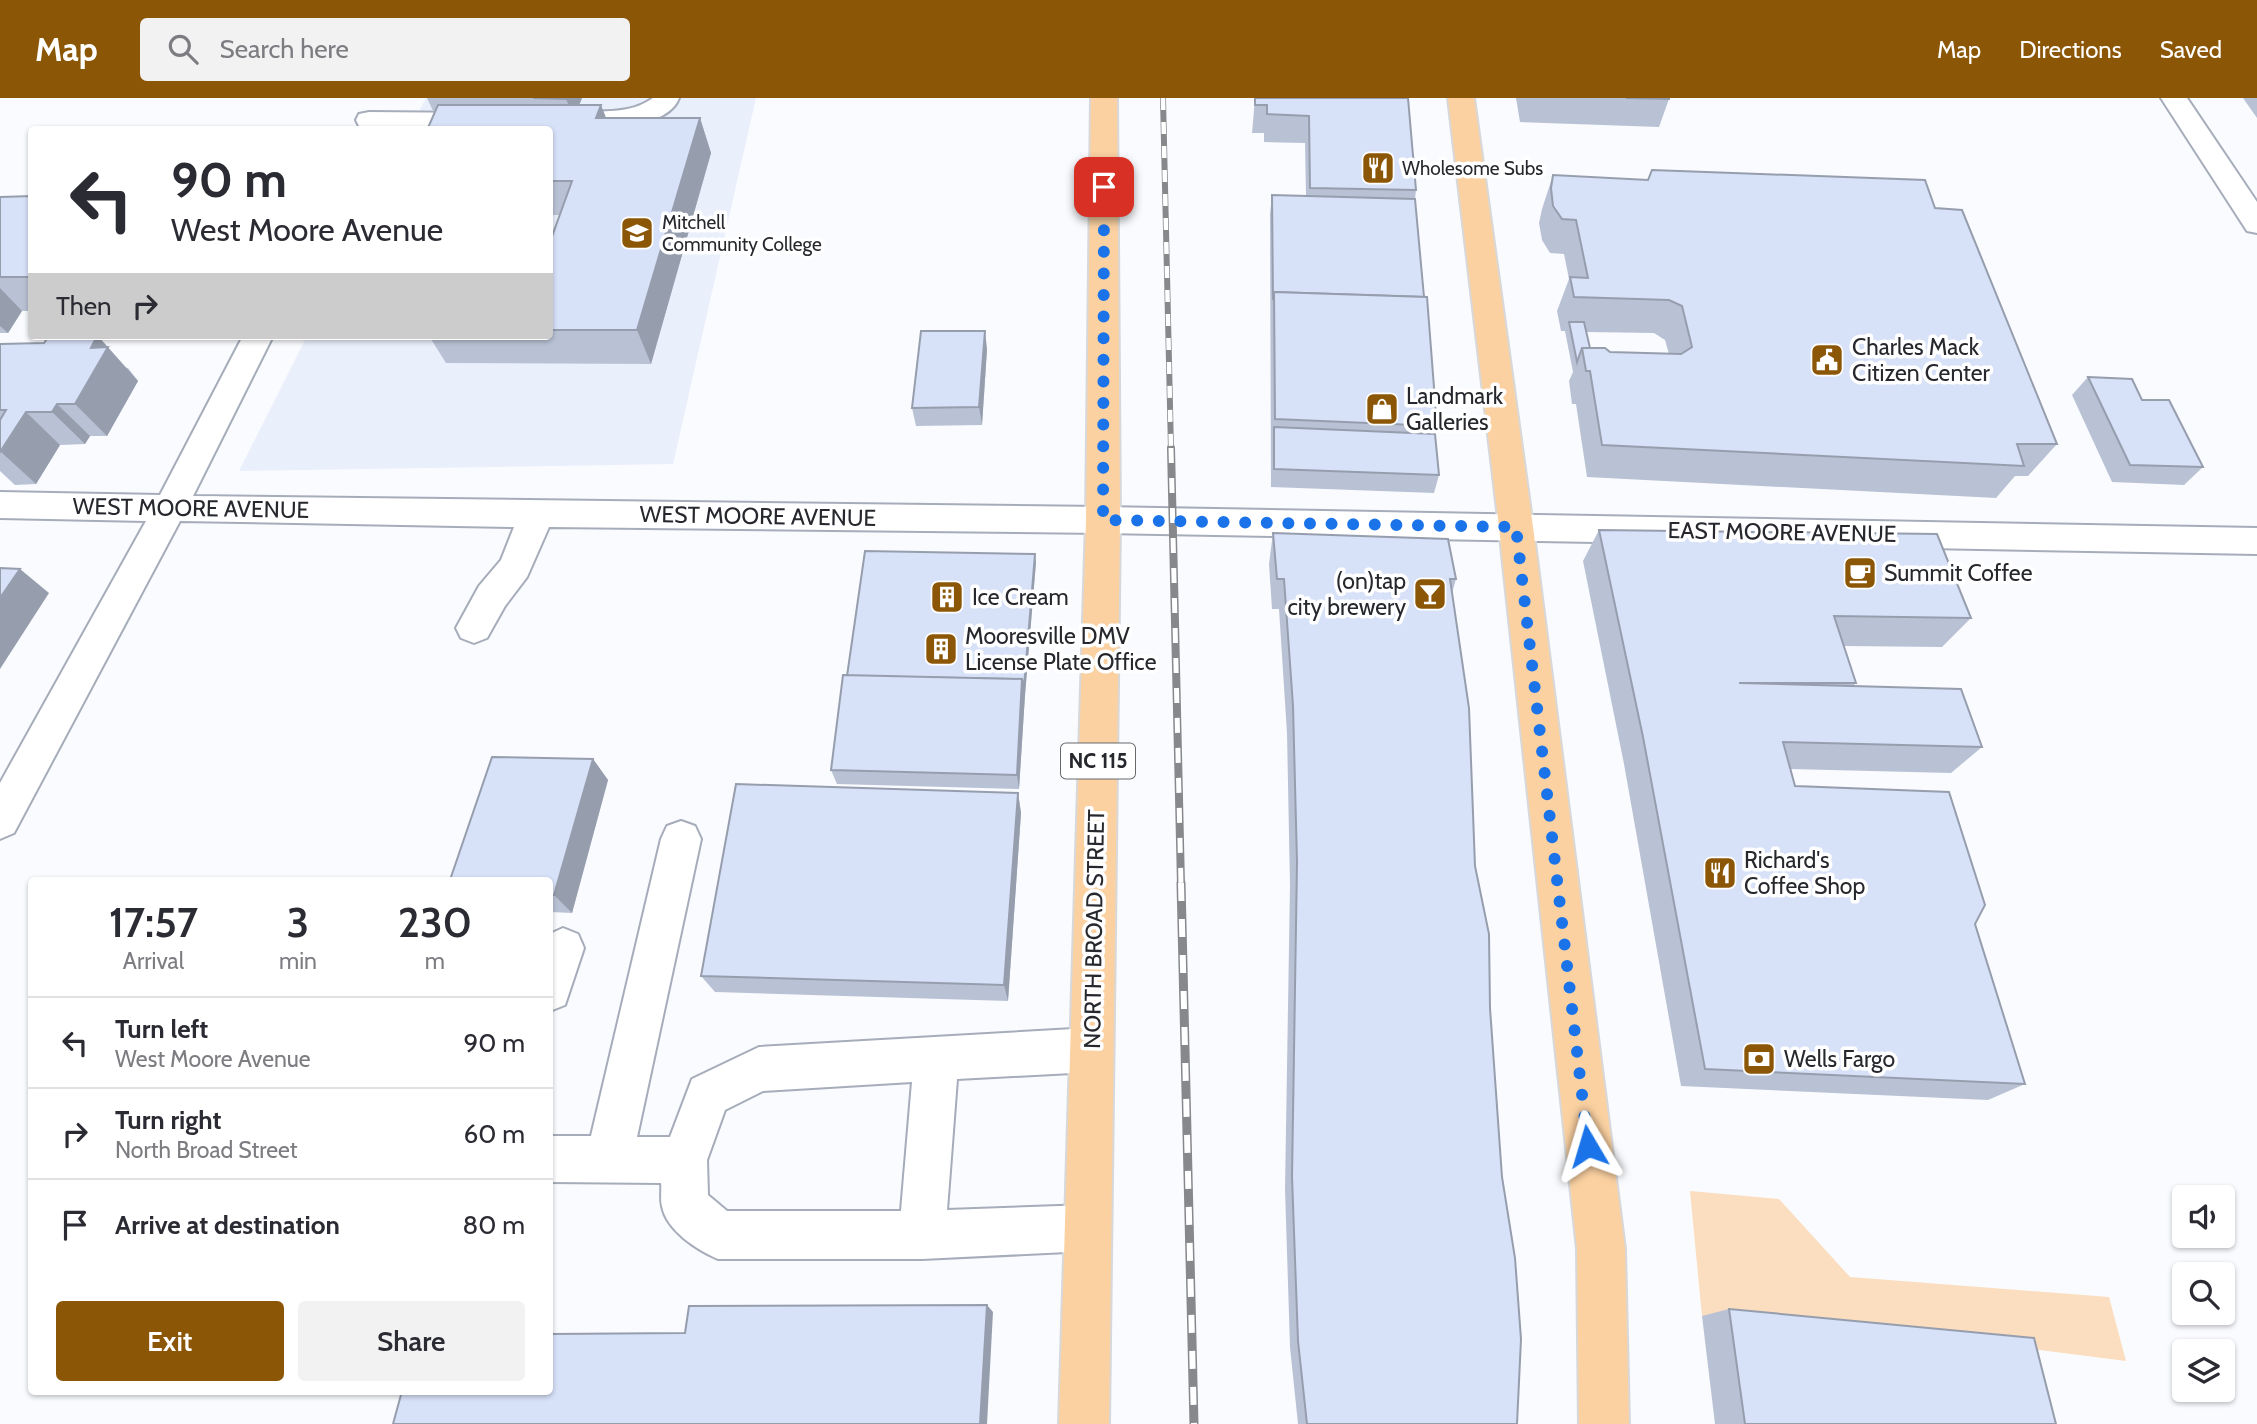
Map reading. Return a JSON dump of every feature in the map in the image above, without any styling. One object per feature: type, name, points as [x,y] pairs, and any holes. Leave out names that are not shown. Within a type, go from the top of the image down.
[{"type":"main road","name":"NORTH BROAD STREET","points":[[1084,1424],[1103,520],[1104,98]]},
{"type":"main road","points":[[1461,98],[1516,527],[1601,1249],[1604,1424]]},
{"type":"street","points":[[555,121],[623,121],[649,114],[665,102],[666,98]]},
{"type":"street","points":[[2174,98],[2257,224]]},
{"type":"street","points":[[371,116],[501,121]]},
{"type":"street","points":[[0,821],[170,508],[256,340]]},
{"type":"street","name":"WEST MOORE AVENUE","points":[[0,505],[1516,527]]},
{"type":"street","points":[[474,628],[492,596],[515,566],[537,514]]},
{"type":"street","name":"EAST MOORE AVENUE","points":[[1516,527],[2257,541]]},
{"type":"street","points":[[609,1159],[681,839]]},
{"type":"street","points":[[553,982],[564,948]]},
{"type":"street","points":[[1088,1228],[922,1235],[718,1235],[685,1206],[684,1160],[709,1095],[759,1069],[1091,1050]]},
{"type":"street","points":[[922,1235],[936,1059]]},
{"type":"street","points":[[553,1159],[684,1160]]},
{"type":"shaded area","name":"Mitchell Community College","points":[[426,98],[756,98],[673,464],[239,471],[305,340],[553,340],[553,126],[412,126]]},
{"type":"shaded area","points":[[1690,1191],[1779,1199],[1850,1277],[2109,1297],[2126,1361],[1992,1344],[1702,1316]]},
{"type":"building","points":[[1255,98],[1408,98],[1416,190],[1310,188],[1309,116],[1267,114],[1267,105],[1255,105]]},
{"type":"building","points":[[438,105],[601,105],[596,118],[700,118],[637,330],[553,330],[553,234],[572,181],[553,181],[553,126],[429,126]]},
{"type":"building","name":"Charles Mack Citizen Center","points":[[1652,170],[1925,180],[1935,208],[1962,210],[2057,444],[2017,444],[2024,466],[1602,445],[1590,371],[1586,371],[1582,348],[1605,348],[1610,352],[1681,354],[1692,347],[1682,306],[1669,300],[1574,297],[1570,277],[1588,278],[1576,220],[1562,219],[1553,206],[1553,175],[1648,180]]},
{"type":"building","points":[[1272,195],[1415,199],[1424,297],[1274,292],[1273,300]]},
{"type":"building","points":[[28,196],[28,277],[0,277],[0,197]]},
{"type":"building","points":[[1274,292],[1427,297],[1437,426],[1275,419]]},
{"type":"building","points":[[1569,322],[1584,322],[1590,348],[1582,348],[1577,362]]},
{"type":"building","points":[[921,331],[985,331],[979,407],[912,408]]},
{"type":"building","points":[[46,340],[95,340],[91,348],[108,347],[75,404],[57,404],[52,412],[26,412],[0,452],[0,420],[6,410],[0,410],[0,344],[44,343]]},
{"type":"building","points":[[2088,377],[2132,379],[2142,400],[2169,400],[2203,467],[2130,465]]},
{"type":"building","points":[[1274,427],[1435,434],[1439,475],[1274,469]]},
{"type":"building","points":[[1599,530],[1937,534],[1971,618],[1834,616],[1856,683],[1739,683],[1961,689],[1982,747],[1783,742],[1795,786],[1949,792],[1985,905],[1975,924],[2025,1084],[1705,1069],[1643,737]]},
{"type":"building","points":[[1273,533],[1448,539],[1456,579],[1450,579],[1469,708],[1475,866],[1489,934],[1490,1008],[1502,1177],[1515,1258],[1521,1339],[1517,1424],[1307,1424],[1298,1341],[1292,1177],[1297,862],[1293,706],[1284,579],[1277,579]]},
{"type":"building","points":[[865,551],[1035,554],[1024,687],[1022,679],[847,676]]},
{"type":"building","points":[[0,568],[20,569],[0,598]]},
{"type":"building","points":[[843,675],[1022,679],[1017,775],[831,770]]},
{"type":"building","points":[[492,757],[593,759],[554,895],[553,877],[451,877]]},
{"type":"building","points":[[736,784],[1018,793],[1004,985],[701,976]]},
{"type":"building","points":[[987,1305],[980,1424],[393,1424],[401,1395],[553,1395],[553,1334],[685,1333],[689,1306]]},
{"type":"building","points":[[1729,1309],[2034,1338],[2056,1424],[1745,1424]]},
{"type":"railway","points":[[1163,98],[1171,450]]},
{"type":"railway","points":[[1171,448],[1181,885]]},
{"type":"railway","points":[[1181,883],[1194,1424]]},
{"type":"place","name":"Wholesome Subs","points":[[1378,168]]},
{"type":"place","name":"Mitchell Community College","points":[[637,233]]},
{"type":"place","name":"Charles Mack Citizen Center","points":[[1827,360]]},
{"type":"place","name":"Landmark Galleries","points":[[1382,409]]},
{"type":"place","name":"Summit Coffee","points":[[1860,573]]},
{"type":"place","name":"(on)tap city brewery","points":[[1430,594]]},
{"type":"place","name":"Ice Cream","points":[[947,597]]},
{"type":"place","name":"Mooresville DMV License Plate Office","points":[[941,649]]},
{"type":"place","name":"Richard's Coffee Shop","points":[[1720,873]]},
{"type":"place","name":"Wells Fargo","points":[[1759,1059]]},
{"type":"route","points":[[1104,187],[1103,520],[1516,527],[1588,1146]]}]
